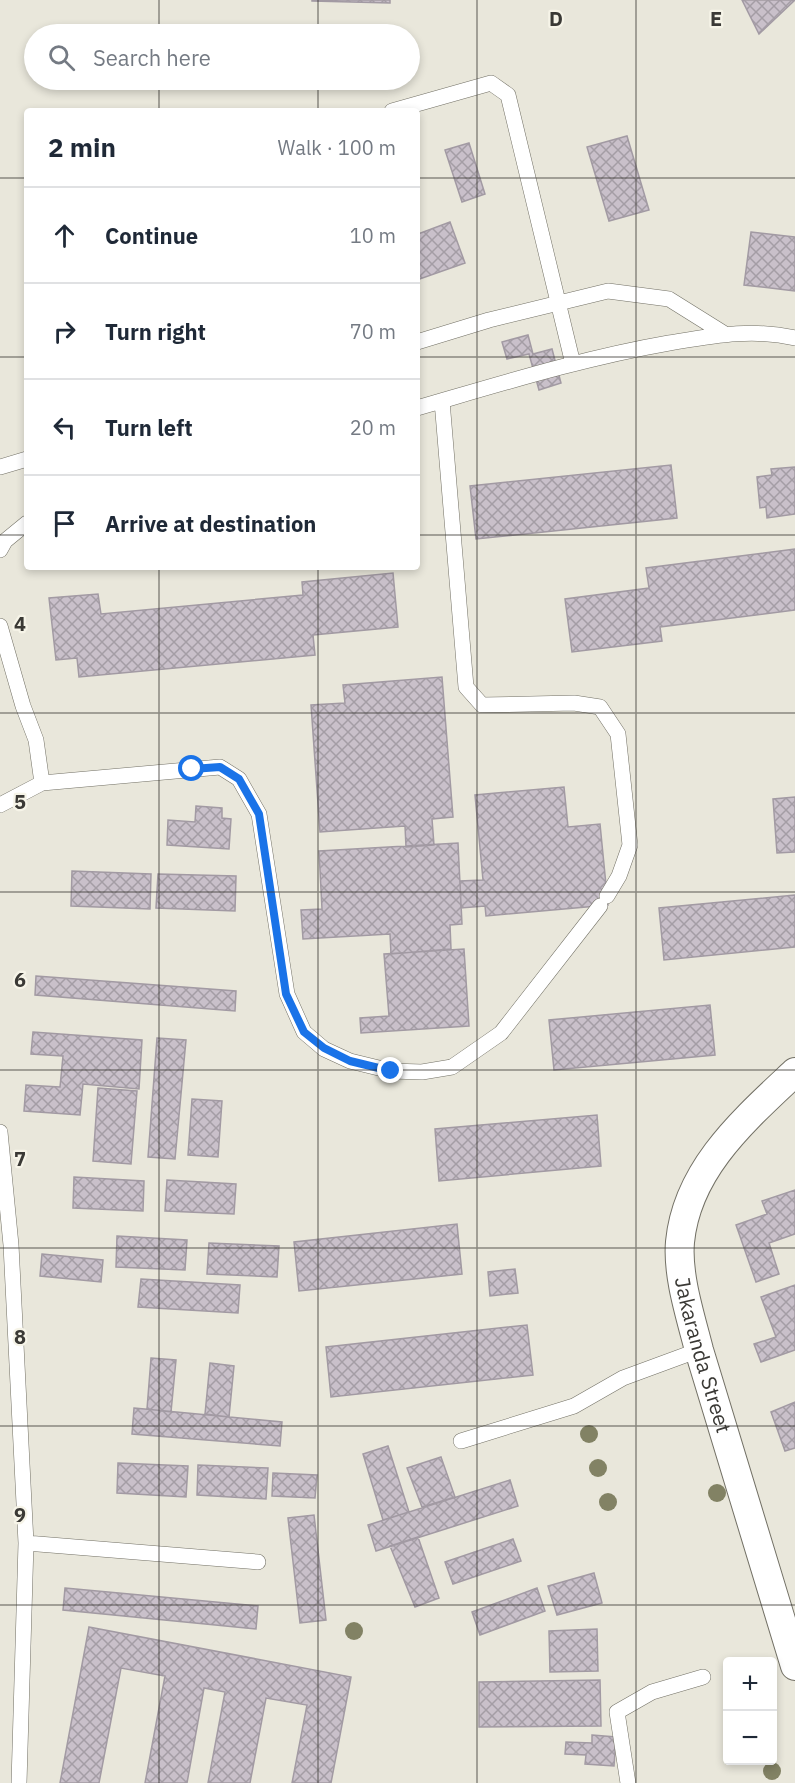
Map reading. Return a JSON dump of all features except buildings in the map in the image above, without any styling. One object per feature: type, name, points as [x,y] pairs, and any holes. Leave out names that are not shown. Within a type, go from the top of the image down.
[{"type":"street","name":"Jakaranda Street","points":[[795,1072],[750,1114],[710,1161],[690,1197],[680,1244],[686,1299],[699,1350],[795,1666]]},
{"type":"lane","points":[[403,108],[491,83],[508,95],[573,364]]},
{"type":"lane","points":[[420,341],[608,291],[669,299],[725,334]]},
{"type":"lane","points":[[420,407],[608,354],[725,334],[766,332],[795,338]]},
{"type":"lane","points":[[0,805],[42,783],[220,767],[239,779],[259,814],[286,994],[304,1032],[324,1048],[350,1061],[391,1071],[422,1072],[452,1067],[501,1033],[603,901],[619,876],[630,845],[618,734],[600,707],[573,704],[482,705],[466,687],[442,401]]},
{"type":"lane","points":[[0,467],[24,460]]},
{"type":"lane","points":[[0,550],[5,541],[24,525]]},
{"type":"lane","points":[[0,626],[23,706],[36,740],[42,783]]},
{"type":"lane","points":[[0,1132],[11,1245],[26,1543],[19,1783]]},
{"type":"lane","points":[[461,1441],[574,1406],[623,1378],[699,1350]]},
{"type":"lane","points":[[26,1543],[258,1562]]},
{"type":"lane","points":[[628,1783],[616,1712],[652,1692],[703,1677]]},
{"type":"route","points":[[192,769],[220,767],[239,779],[259,814],[286,994],[304,1032],[324,1048],[350,1061],[391,1071]]}]
